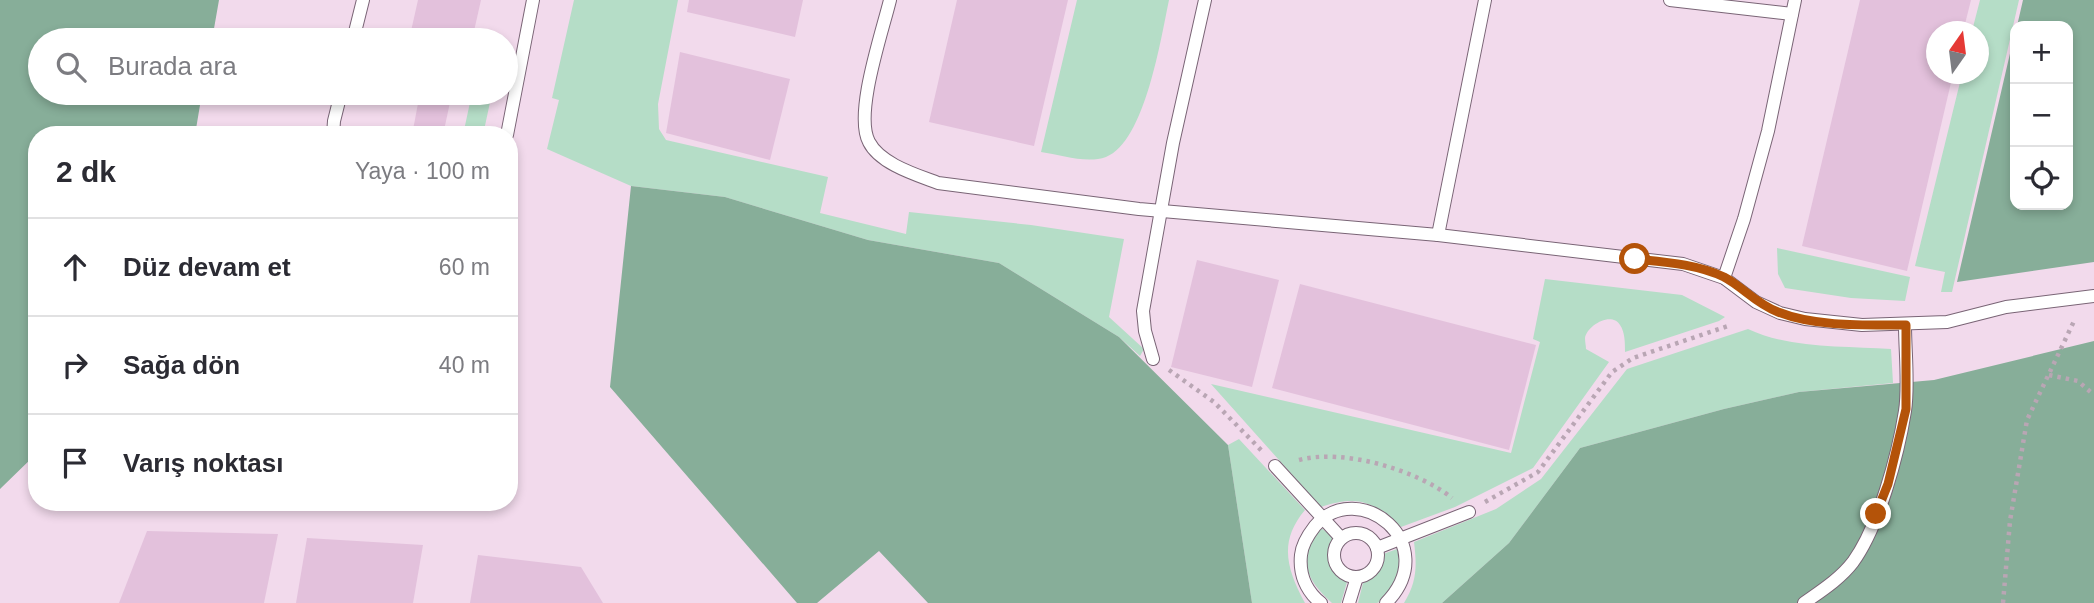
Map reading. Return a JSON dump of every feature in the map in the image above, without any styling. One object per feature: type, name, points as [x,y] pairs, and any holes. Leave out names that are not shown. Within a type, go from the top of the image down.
[{"type":"lane","points":[[356,28],[363,0]]},
{"type":"lane","points":[[518,78],[533,0]]},
{"type":"lane","points":[[890,0],[864,105],[864,126],[870,144],[890,162],[909,173],[938,183],[1163,210],[1438,235],[1683,264],[1724,278],[1756,302],[1780,313],[1805,319],[1862,325],[1947,322],[2006,307],[2089,296]]},
{"type":"lane","points":[[1153,359],[1143,312],[1174,143],[1205,0]]},
{"type":"lane","points":[[1438,235],[1485,0]]},
{"type":"lane","points":[[1670,0],[1792,13]]},
{"type":"lane","points":[[1724,278],[1744,219],[1768,131],[1795,0]]},
{"type":"lane","points":[[335,126],[339,105]]},
{"type":"lane","points":[[509,126],[513,105]]},
{"type":"lane","points":[[1804,603],[1828,586],[1852,562],[1867,538],[1888,484],[1906,409],[1906,325]]},
{"type":"lane","points":[[1275,466],[1341,538]]},
{"type":"lane","points":[[1321,603],[1307,587],[1301,570],[1301,552],[1307,535],[1324,519],[1332,513],[1348,509],[1365,510],[1380,517],[1393,527],[1400,538],[1406,557],[1405,575],[1397,592],[1386,603]]},
{"type":"lane","points":[[1377,548],[1469,512]]},
{"type":"lane","points":[[1362,533],[1377,548],[1377,563],[1367,575],[1346,575],[1336,565],[1334,551],[1341,538],[1362,533]]},
{"type":"lane","points":[[1349,603],[1357,577]]},
{"type":"path","points":[[2003,603],[2010,521],[2028,420],[2089,296]]},
{"type":"path","points":[[1153,359],[1214,402],[1275,466],[1313,456],[1358,460],[1412,475],[1444,492],[1469,512],[1538,472],[1612,372],[1633,358],[1731,325]]},
{"type":"path","points":[[2048,375],[2078,381],[2094,396]]},
{"type":"green space","points":[[0,0],[219,0],[214,28],[28,28],[28,105],[200,105],[196,126],[28,126],[28,462],[0,489]]},
{"type":"green space","points":[[574,0],[678,0],[658,104],[659,129],[666,140],[828,177],[820,213],[906,234],[909,212],[1031,225],[1124,239],[1109,317],[1144,349],[1140,356],[1119,337],[999,263],[868,240],[725,197],[631,186],[547,149],[559,100],[552,98]]},
{"type":"green space","points":[[1077,0],[1169,0],[1156,62],[1141,111],[1120,148],[1099,159],[1041,152]]},
{"type":"green space","points":[[1980,0],[2019,0],[2014,21],[2010,21],[2010,39],[1952,292],[1941,292],[1945,272],[1915,266],[1960,84],[1989,84],[1989,21],[1975,21]]},
{"type":"green space","points":[[2023,0],[2094,0],[2094,262],[1957,282],[2010,54],[2010,210],[2073,210],[2073,21],[2018,21]]},
{"type":"green space","points":[[469,105],[489,105],[485,126],[465,126]]},
{"type":"green space","points":[[631,186],[725,197],[868,240],[999,263],[1119,337],[1228,445],[1252,603],[928,603],[879,551],[817,603],[797,603],[610,387]]},
{"type":"green space","points":[[1777,248],[1910,277],[1905,301],[1851,298],[1785,288],[1778,274]]},
{"type":"green space","points":[[1545,279],[1682,295],[1725,317],[1625,352],[1623,331],[1616,321],[1605,320],[1595,325],[1585,338],[1586,349],[1609,362],[1533,468],[1455,507],[1401,527],[1381,511],[1364,503],[1345,501],[1321,507],[1211,384],[1511,453],[1540,342],[1533,339]]},
{"type":"green space","points":[[1748,329],[1800,343],[1891,349],[1893,383],[1799,392],[1724,409],[1580,448],[1509,543],[1442,603],[1404,603],[1415,574],[1414,542],[1496,509],[1541,479],[1627,369]]},
{"type":"green space","points":[[2094,341],[2094,603],[1442,603],[1509,543],[1580,448],[1724,409],[1799,392],[1934,380]]},
{"type":"green space","points":[[1239,439],[1305,510],[1291,533],[1288,556],[1294,579],[1305,603],[1252,603],[1228,445]]},
{"type":"green space","points":[[1319,526],[1334,538],[1329,553],[1330,563],[1347,582],[1341,603],[1332,603],[1323,594],[1315,585],[1307,567],[1308,548]]},
{"type":"green space","points":[[1400,548],[1401,571],[1384,600],[1377,603],[1358,603],[1363,583],[1378,572],[1383,554]]},
{"type":"building","points":[[418,0],[481,0],[475,28],[412,28]]},
{"type":"building","points":[[689,0],[803,0],[795,37],[687,12]]},
{"type":"building","points":[[957,0],[1068,0],[1034,146],[929,122]]},
{"type":"building","points":[[1860,0],[1971,0],[1966,21],[1926,21],[1926,84],[1951,84],[1907,271],[1802,246]]},
{"type":"building","points":[[680,52],[790,79],[770,160],[666,133]]},
{"type":"building","points":[[418,105],[449,105],[445,126],[414,126]]},
{"type":"building","points":[[1197,260],[1279,280],[1252,387],[1171,367]]},
{"type":"building","points":[[1300,284],[1536,345],[1509,450],[1272,388]]},
{"type":"building","points":[[147,531],[278,534],[264,603],[119,603]]},
{"type":"building","points":[[307,538],[423,545],[413,603],[296,603]]},
{"type":"building","points":[[478,555],[581,567],[603,603],[470,603]]},
{"type":"route","points":[[1635,259],[1683,264],[1724,278],[1756,302],[1780,313],[1805,319],[1862,325],[1906,325],[1906,409],[1888,484],[1876,514]]}]
